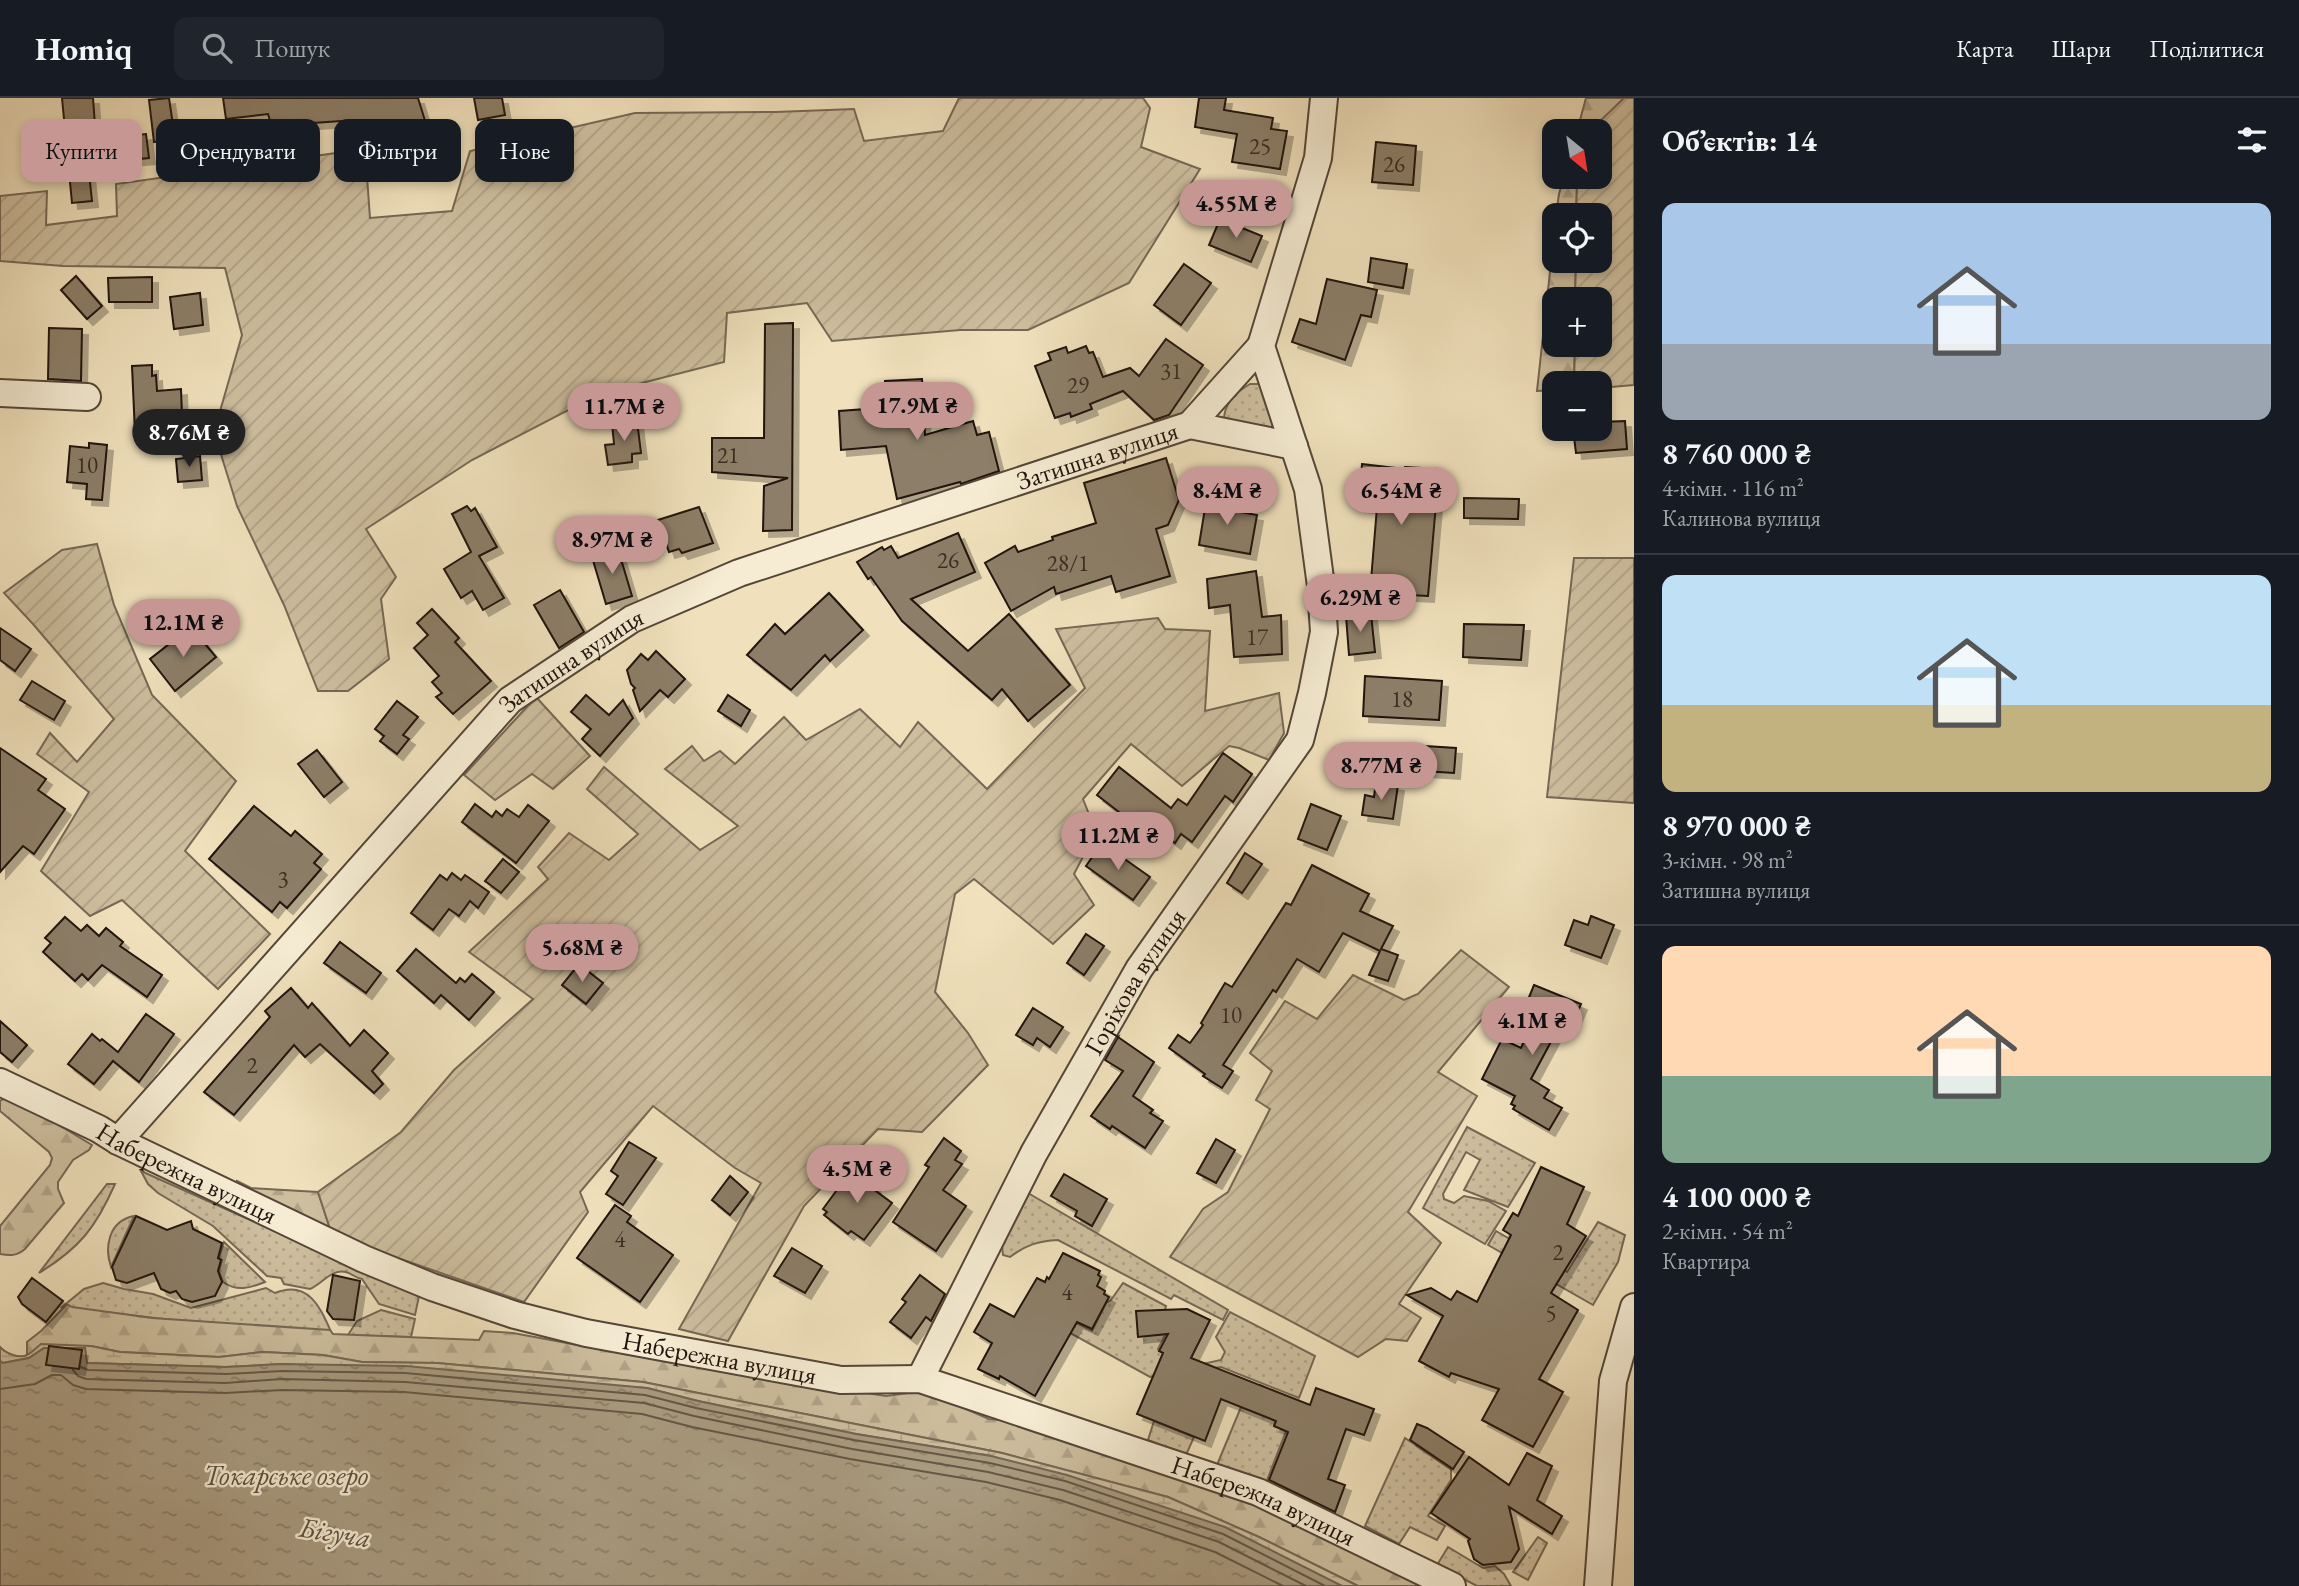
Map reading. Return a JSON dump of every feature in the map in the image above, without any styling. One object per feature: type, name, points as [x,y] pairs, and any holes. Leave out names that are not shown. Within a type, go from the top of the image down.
[{"type":"street","points":[[1261,346],[1318,158],[1324,98]]},
{"type":"street","name":"Затишна вулиця","points":[[1190,425],[1261,346]]},
{"type":"street","name":"Горіхова вулиця","points":[[920,1379],[1034,1153],[1139,969],[1300,740],[1324,632],[1321,586],[1308,489],[1261,346]]},
{"type":"street","points":[[0,393],[87,397]]},
{"type":"street","name":"Затишна вулиця","points":[[118,1141],[510,700],[632,619],[739,573],[1190,425],[1294,446]]},
{"type":"street","name":"Набережна вулиця","points":[[0,1082],[364,1259],[432,1287],[515,1315],[586,1333],[841,1380],[920,1379],[1258,1492],[1452,1586]]},
{"type":"street","points":[[1598,1586],[1613,1381],[1634,1307]]},
{"type":"green space","points":[[959,98],[1143,98],[1150,108],[1141,147],[1200,169],[1129,283],[1028,330],[960,330],[832,341],[807,303],[727,313],[724,362],[599,394],[472,460],[366,529],[396,577],[381,599],[389,659],[348,691],[318,691],[284,605],[237,506],[214,432],[242,335],[225,268],[63,266],[0,261],[0,196],[47,191],[46,225],[117,216],[116,184],[156,178],[156,182],[320,182],[320,155],[334,153],[334,182],[367,182],[370,218],[452,211],[470,151],[475,150],[475,182],[574,182],[574,127],[635,113],[854,109],[864,141],[943,131]]},
{"type":"green space","points":[[1586,98],[1624,98],[1604,119],[1580,119]]},
{"type":"green space","points":[[1624,98],[1634,98],[1634,385],[1612,387],[1612,371],[1574,371],[1575,357],[1612,357],[1612,287],[1575,287],[1576,273],[1612,273],[1612,203],[1576,203],[1577,189],[1612,189],[1612,119],[1602,119]]},
{"type":"green space","points":[[1560,189],[1577,189],[1576,203],[1558,203]]},
{"type":"green space","points":[[1550,273],[1576,273],[1575,287],[1548,287]]},
{"type":"green space","points":[[1542,345],[1542,357],[1575,357],[1574,371],[1542,371],[1542,391],[1537,391]]},
{"type":"green space","points":[[1250,384],[1260,384],[1268,388],[1278,414],[1274,431],[1224,420],[1232,399]]},
{"type":"green space","points":[[97,544],[114,605],[152,695],[236,781],[185,851],[270,934],[218,989],[122,900],[90,916],[41,871],[89,792],[37,754],[50,733],[77,762],[114,719],[4,593],[62,550]]},
{"type":"green space","points":[[1574,558],[1634,558],[1634,803],[1547,797]]},
{"type":"green space","points":[[1158,618],[1165,629],[1210,631],[1205,711],[1279,693],[1284,733],[1269,760],[1229,746],[1182,786],[1131,744],[1083,799],[1096,832],[1074,874],[1094,905],[1053,944],[974,879],[955,894],[935,992],[968,1033],[988,1065],[922,1132],[878,1129],[804,1206],[728,1341],[679,1329],[761,1183],[735,1168],[653,1106],[580,1192],[588,1212],[524,1302],[332,1235],[318,1192],[401,1132],[454,1070],[533,999],[469,952],[548,879],[538,867],[569,833],[609,860],[638,834],[587,789],[604,767],[700,850],[738,826],[665,769],[692,746],[704,761],[720,751],[735,764],[784,717],[806,740],[860,709],[900,747],[918,722],[987,789],[1085,688],[1056,629]]},
{"type":"green space","points":[[536,697],[590,756],[553,789],[532,774],[495,800],[464,775]]},
{"type":"green space","points":[[1461,950],[1509,987],[1438,1072],[1477,1096],[1408,1212],[1441,1243],[1399,1304],[1421,1318],[1407,1341],[1386,1339],[1358,1357],[1170,1257],[1203,1209],[1228,1192],[1270,1109],[1256,1100],[1272,1071],[1250,1053],[1285,1001],[1317,1019],[1353,975],[1404,1000],[1418,994]]},
{"type":"green space","points":[[5,1098],[22,1103],[92,1145],[73,1160],[58,1182],[64,1203],[25,1249],[10,1255],[0,1254],[0,1226],[50,1165],[52,1158],[49,1152],[0,1111],[0,1101]]},
{"type":"green space","points":[[1467,1127],[1535,1163],[1508,1207],[1464,1190],[1480,1160],[1466,1152],[1443,1194],[1444,1199],[1454,1203],[1464,1196],[1488,1201],[1506,1211],[1485,1244],[1423,1208]]},
{"type":"green space","points":[[141,1171],[419,1296],[415,1315],[379,1304],[362,1279],[346,1272],[336,1272],[310,1289],[284,1284],[281,1278],[267,1276],[213,1226],[158,1193],[148,1184]]},
{"type":"green space","points":[[237,1181],[251,1188],[318,1192],[332,1235],[236,1192]]},
{"type":"green space","points":[[107,1184],[115,1184],[101,1213],[85,1235],[65,1255],[39,1273]]},
{"type":"green space","points":[[1028,1193],[1228,1310],[1223,1320],[1174,1295],[1171,1299],[1058,1240],[1032,1244],[1010,1257],[1003,1255],[1002,1246]]},
{"type":"green space","points":[[134,1216],[111,1267],[108,1251],[110,1236],[119,1223]]},
{"type":"green space","points":[[1598,1222],[1625,1235],[1618,1262],[1593,1305],[1488,1245],[1496,1231],[1567,1272]]},
{"type":"green space","points":[[224,1242],[265,1282],[244,1288],[223,1282],[219,1271],[222,1260],[219,1258]]},
{"type":"green space","points":[[103,1283],[153,1294],[191,1308],[266,1288],[275,1293],[297,1290],[305,1293],[318,1306],[332,1334],[264,1331],[62,1307],[84,1289]]},
{"type":"green space","points":[[1123,1283],[1166,1306],[1164,1314],[1172,1321],[1158,1349],[1189,1367],[1221,1360],[1225,1352],[1216,1337],[1230,1312],[1315,1356],[1299,1398],[1221,1367],[1150,1377],[1023,1307],[1027,1298],[1092,1331],[1106,1303]]},
{"type":"green space","points":[[67,1304],[72,1307],[152,1318],[330,1330],[333,1334],[479,1340],[484,1331],[513,1333],[696,1367],[886,1396],[924,1391],[989,1419],[1035,1423],[1239,1495],[1427,1586],[1358,1586],[1259,1537],[1168,1497],[1002,1453],[643,1382],[437,1363],[362,1362],[323,1355],[263,1352],[219,1357],[120,1352],[91,1346],[27,1356],[27,1342]]},
{"type":"green space","points":[[381,1310],[415,1319],[411,1337],[348,1335],[357,1321]]},
{"type":"green space","points":[[41,1344],[91,1346],[120,1352],[219,1357],[263,1352],[323,1355],[362,1362],[437,1363],[643,1382],[1002,1453],[1168,1497],[1259,1537],[1358,1586],[1342,1586],[991,1456],[856,1434],[647,1388],[282,1364],[226,1367],[86,1363],[85,1349],[44,1348],[29,1358],[3,1363],[0,1361],[0,1347],[12,1355],[24,1356]]},
{"type":"green space","points":[[1260,1385],[1274,1391],[1277,1417],[1274,1426],[1286,1431],[1266,1483],[1217,1465],[1241,1407],[1250,1410]]},
{"type":"green space","points":[[1154,1421],[1194,1437],[1186,1455],[1148,1440]]},
{"type":"green space","points":[[1405,1438],[1451,1469],[1451,1480],[1428,1516],[1445,1526],[1437,1540],[1410,1527],[1399,1544],[1365,1526]]},
{"type":"green space","points":[[1538,1537],[1547,1543],[1528,1580],[1513,1572]]},
{"type":"green space","points":[[1448,1547],[1483,1568],[1495,1566],[1511,1586],[1477,1586],[1437,1565]]},
{"type":"water","name":"Токарське озеро","points":[[44,1348],[85,1348],[87,1363],[226,1367],[282,1364],[406,1366],[647,1388],[856,1434],[991,1456],[1067,1475],[1225,1527],[1342,1586],[0,1586],[0,1361],[3,1363],[29,1358]]},
{"type":"building","points":[[62,98],[93,98],[95,119],[64,119]]},
{"type":"building","points":[[169,98],[172,119],[156,119],[156,142],[154,142],[149,100]]},
{"type":"building","points":[[223,98],[418,98],[425,119],[334,119],[334,122],[320,123],[320,119],[269,119],[268,114],[226,119]]},
{"type":"building","points":[[474,98],[502,98],[505,115],[478,119]]},
{"type":"building","points":[[1199,98],[1226,98],[1224,110],[1273,118],[1271,129],[1287,131],[1280,169],[1232,162],[1237,134],[1195,127]]},
{"type":"building","points":[[142,134],[146,134],[149,158],[142,159]]},
{"type":"building","points":[[1376,142],[1416,146],[1413,185],[1372,182]]},
{"type":"building","points":[[70,182],[90,182],[92,201],[72,203]]},
{"type":"building","points":[[1220,219],[1262,236],[1251,262],[1209,245]]},
{"type":"building","points":[[1371,258],[1407,264],[1403,288],[1368,282]]},
{"type":"building","points":[[1184,264],[1211,283],[1181,325],[1154,305]]},
{"type":"building","points":[[76,276],[102,306],[87,319],[61,290]]},
{"type":"building","points":[[152,277],[152,302],[109,302],[108,278]]},
{"type":"building","points":[[1327,279],[1377,290],[1371,317],[1361,315],[1345,360],[1292,342],[1300,319],[1316,324]]},
{"type":"building","points":[[200,293],[203,325],[174,329],[170,297]]},
{"type":"building","points":[[793,323],[792,530],[763,531],[764,486],[788,478],[712,472],[712,438],[764,438],[765,324]]},
{"type":"building","points":[[49,328],[82,329],[81,381],[48,379]]},
{"type":"building","points":[[1166,339],[1203,365],[1169,415],[1154,420],[1123,391],[1090,404],[1092,409],[1071,417],[1070,413],[1055,418],[1035,366],[1051,360],[1048,353],[1066,347],[1068,353],[1086,346],[1089,353],[1093,352],[1103,377],[1130,368],[1139,376]]},
{"type":"building","points":[[152,365],[157,391],[181,389],[183,442],[158,443],[157,432],[135,433],[132,366]]},
{"type":"building","points":[[922,379],[925,435],[973,421],[977,435],[989,432],[999,471],[961,484],[960,482],[897,499],[886,446],[841,450],[839,411],[880,408],[879,392],[885,392],[885,381]]},
{"type":"building","points":[[637,421],[641,453],[632,454],[632,462],[608,465],[605,445],[614,444],[612,423]]},
{"type":"building","points":[[1625,421],[1627,449],[1576,453],[1574,441],[1612,441],[1612,422]]},
{"type":"building","points":[[89,443],[107,445],[102,500],[86,499],[87,484],[67,482],[70,446],[89,448]]},
{"type":"building","points":[[200,456],[202,480],[178,482],[176,459]]},
{"type":"building","points":[[1166,458],[1179,500],[1168,525],[1156,529],[1170,576],[1116,592],[1111,576],[1056,594],[1054,587],[1011,611],[985,563],[1015,546],[1018,552],[1053,540],[1052,537],[1096,523],[1084,483]]},
{"type":"building","points":[[1362,464],[1404,469],[1439,469],[1428,596],[1370,593],[1377,507],[1359,506]]},
{"type":"building","points":[[1207,496],[1236,501],[1234,511],[1257,515],[1250,554],[1199,545]]},
{"type":"building","points":[[1464,498],[1519,499],[1518,519],[1464,518]]},
{"type":"building","points":[[467,506],[471,511],[475,508],[497,547],[479,556],[504,598],[483,610],[472,591],[461,598],[444,569],[471,552],[452,514]]},
{"type":"building","points":[[699,507],[713,543],[682,553],[679,549],[669,552],[658,520]]},
{"type":"building","points":[[958,533],[975,572],[911,599],[968,651],[1009,614],[1070,685],[1028,721],[1002,689],[992,700],[902,621],[857,562],[882,547],[884,550],[891,546],[898,558]]},
{"type":"building","points":[[618,549],[632,596],[606,604],[592,557]]},
{"type":"building","points":[[1256,571],[1262,617],[1281,615],[1282,654],[1234,657],[1230,605],[1209,608],[1207,579]]},
{"type":"building","points":[[560,590],[584,632],[559,648],[534,605]]},
{"type":"building","points":[[829,593],[863,630],[830,661],[825,655],[791,690],[747,655],[775,624],[785,634]]},
{"type":"building","points":[[432,609],[459,638],[455,642],[491,681],[453,714],[436,697],[442,693],[432,682],[439,676],[414,648],[428,635],[417,623]]},
{"type":"building","points":[[1371,614],[1375,652],[1349,655],[1346,616]]},
{"type":"building","points":[[1464,624],[1524,625],[1521,660],[1463,657]]},
{"type":"building","points":[[191,627],[216,657],[175,691],[150,659]]},
{"type":"building","points":[[0,628],[31,649],[15,671],[0,660]]},
{"type":"building","points":[[656,651],[685,679],[668,697],[660,690],[640,711],[633,690],[635,688],[627,670],[641,654],[648,660]]},
{"type":"building","points":[[1365,676],[1442,681],[1439,720],[1363,716]]},
{"type":"building","points":[[32,681],[65,701],[54,720],[20,700]]},
{"type":"building","points":[[586,695],[609,715],[623,700],[633,718],[600,756],[582,739],[591,729],[571,712]]},
{"type":"building","points":[[728,695],[750,710],[741,726],[718,711]]},
{"type":"building","points":[[397,701],[418,717],[403,735],[409,739],[397,754],[380,741],[384,736],[375,729]]},
{"type":"building","points":[[1425,746],[1456,748],[1454,773],[1423,771]]},
{"type":"building","points":[[0,748],[46,779],[38,790],[65,809],[34,854],[23,846],[0,872]]},
{"type":"building","points":[[317,750],[342,782],[324,797],[298,764]]},
{"type":"building","points":[[1223,753],[1252,774],[1233,802],[1225,796],[1192,842],[1181,834],[1175,843],[1140,816],[1133,823],[1097,795],[1119,767],[1171,808],[1178,799],[1187,805]]},
{"type":"building","points":[[1376,782],[1398,785],[1393,819],[1362,815],[1365,795],[1374,797]]},
{"type":"building","points":[[475,804],[492,817],[496,811],[502,816],[507,809],[519,817],[528,805],[549,821],[516,863],[462,822]]},
{"type":"building","points":[[1311,804],[1341,816],[1327,850],[1298,839]]},
{"type":"building","points":[[254,806],[291,836],[295,831],[322,854],[314,863],[321,869],[287,908],[280,902],[272,912],[209,859]]},
{"type":"building","points":[[1102,843],[1150,877],[1133,900],[1086,866]]},
{"type":"building","points":[[1245,853],[1262,864],[1242,893],[1227,883]]},
{"type":"building","points":[[503,859],[519,872],[501,893],[485,881]]},
{"type":"building","points":[[1312,865],[1369,894],[1360,911],[1393,926],[1381,949],[1398,955],[1388,981],[1369,975],[1380,951],[1343,933],[1319,972],[1297,959],[1223,1065],[1233,1071],[1222,1088],[1169,1048],[1178,1035],[1190,1043],[1203,1025],[1201,1023],[1225,983],[1232,987],[1286,903],[1291,905]]},
{"type":"building","points":[[452,873],[461,880],[465,875],[489,892],[478,908],[470,901],[459,916],[449,909],[433,930],[411,913],[440,875],[447,880]]},
{"type":"building","points":[[1591,916],[1614,925],[1601,958],[1565,945],[1574,920],[1588,925]]},
{"type":"building","points":[[65,917],[81,931],[87,925],[99,936],[106,928],[123,942],[120,946],[162,975],[147,997],[102,965],[88,980],[82,974],[75,981],[43,952],[51,943],[45,938]]},
{"type":"building","points":[[1086,934],[1104,946],[1084,975],[1067,963]]},
{"type":"building","points":[[340,942],[381,973],[366,993],[324,963]]},
{"type":"building","points":[[416,949],[456,983],[460,978],[465,982],[472,974],[494,992],[469,1020],[441,995],[434,1003],[397,971]]},
{"type":"building","points":[[579,964],[603,983],[586,1004],[562,985]]},
{"type":"building","points":[[1534,985],[1581,1004],[1571,1027],[1561,1023],[1531,1079],[1549,1090],[1544,1098],[1562,1108],[1549,1130],[1513,1109],[1515,1106],[1511,1104],[1515,1096],[1482,1079],[1502,1039],[1521,1048],[1537,1012],[1525,1007]]},
{"type":"building","points":[[291,988],[308,1008],[312,1003],[350,1046],[364,1030],[388,1053],[372,1071],[383,1084],[374,1093],[320,1044],[305,1057],[294,1045],[234,1115],[204,1092],[270,1017],[265,1011]]},
{"type":"building","points":[[1033,1008],[1063,1027],[1050,1047],[1037,1038],[1033,1045],[1016,1035]]},
{"type":"building","points":[[146,1014],[174,1034],[139,1082],[113,1061],[94,1084],[68,1064],[92,1034],[118,1052]]},
{"type":"building","points":[[0,1021],[27,1045],[12,1062],[0,1052]]},
{"type":"building","points":[[1118,1037],[1154,1062],[1133,1096],[1153,1110],[1150,1113],[1163,1121],[1145,1148],[1112,1126],[1110,1129],[1091,1116],[1123,1071],[1105,1060]]},
{"type":"building","points":[[944,1138],[961,1151],[955,1160],[962,1164],[943,1190],[966,1206],[936,1251],[893,1222],[929,1167],[925,1165]]},
{"type":"building","points":[[1216,1139],[1235,1150],[1216,1183],[1197,1173]]},
{"type":"building","points":[[629,1142],[656,1158],[623,1205],[606,1194],[618,1176],[611,1171]]},
{"type":"building","points":[[1541,1167],[1584,1187],[1567,1224],[1586,1236],[1551,1293],[1578,1310],[1539,1379],[1563,1392],[1533,1447],[1482,1420],[1499,1389],[1451,1373],[1449,1377],[1419,1361],[1443,1316],[1407,1295],[1431,1288],[1451,1300],[1457,1291],[1477,1302],[1511,1235],[1503,1230],[1513,1213],[1518,1216]]},
{"type":"building","points":[[853,1168],[863,1170],[870,1176],[876,1191],[892,1203],[864,1240],[851,1231],[848,1234],[824,1215],[827,1212],[823,1209]]},
{"type":"building","points":[[1064,1174],[1107,1199],[1092,1226],[1075,1216],[1077,1211],[1051,1196]]},
{"type":"building","points":[[730,1176],[748,1192],[730,1215],[712,1200]]},
{"type":"building","points":[[615,1205],[631,1216],[627,1222],[673,1255],[640,1302],[577,1258]]},
{"type":"building","points":[[136,1216],[167,1230],[191,1221],[193,1229],[222,1243],[218,1271],[222,1282],[215,1296],[192,1302],[182,1299],[176,1291],[170,1293],[161,1289],[154,1273],[127,1283],[116,1280],[112,1267]]},
{"type":"building","points":[[792,1248],[822,1266],[805,1293],[774,1276]]},
{"type":"building","points":[[1063,1253],[1100,1271],[1098,1275],[1101,1277],[1097,1286],[1109,1297],[1092,1329],[1077,1322],[1035,1396],[1000,1376],[999,1379],[978,1369],[992,1343],[974,1332],[990,1304],[1014,1317],[1037,1278],[1045,1282],[1047,1277],[1049,1279]]},
{"type":"building","points":[[333,1275],[360,1281],[354,1320],[333,1319],[327,1311]]},
{"type":"building","points":[[920,1275],[945,1294],[931,1321],[926,1317],[911,1338],[890,1322],[906,1302],[902,1299]]},
{"type":"building","points":[[32,1278],[63,1301],[46,1322],[22,1304],[18,1297]]},
{"type":"building","points":[[1187,1309],[1210,1320],[1191,1358],[1310,1405],[1316,1388],[1374,1409],[1364,1435],[1346,1429],[1328,1479],[1345,1485],[1335,1512],[1269,1480],[1288,1432],[1274,1426],[1276,1421],[1221,1399],[1205,1441],[1137,1414],[1163,1353],[1159,1351],[1168,1334],[1138,1337],[1136,1311]]},
{"type":"building","points":[[49,1346],[82,1350],[79,1369],[46,1365]]},
{"type":"building","points":[[1417,1424],[1464,1452],[1453,1469],[1410,1440]]},
{"type":"building","points":[[1527,1453],[1552,1466],[1537,1500],[1562,1516],[1552,1534],[1509,1507],[1519,1549],[1511,1562],[1483,1565],[1474,1559],[1468,1541],[1470,1539],[1431,1513],[1469,1457],[1509,1485]]},
{"type":"water label","name":"Бігуча","points":[[335,1532]]}]
